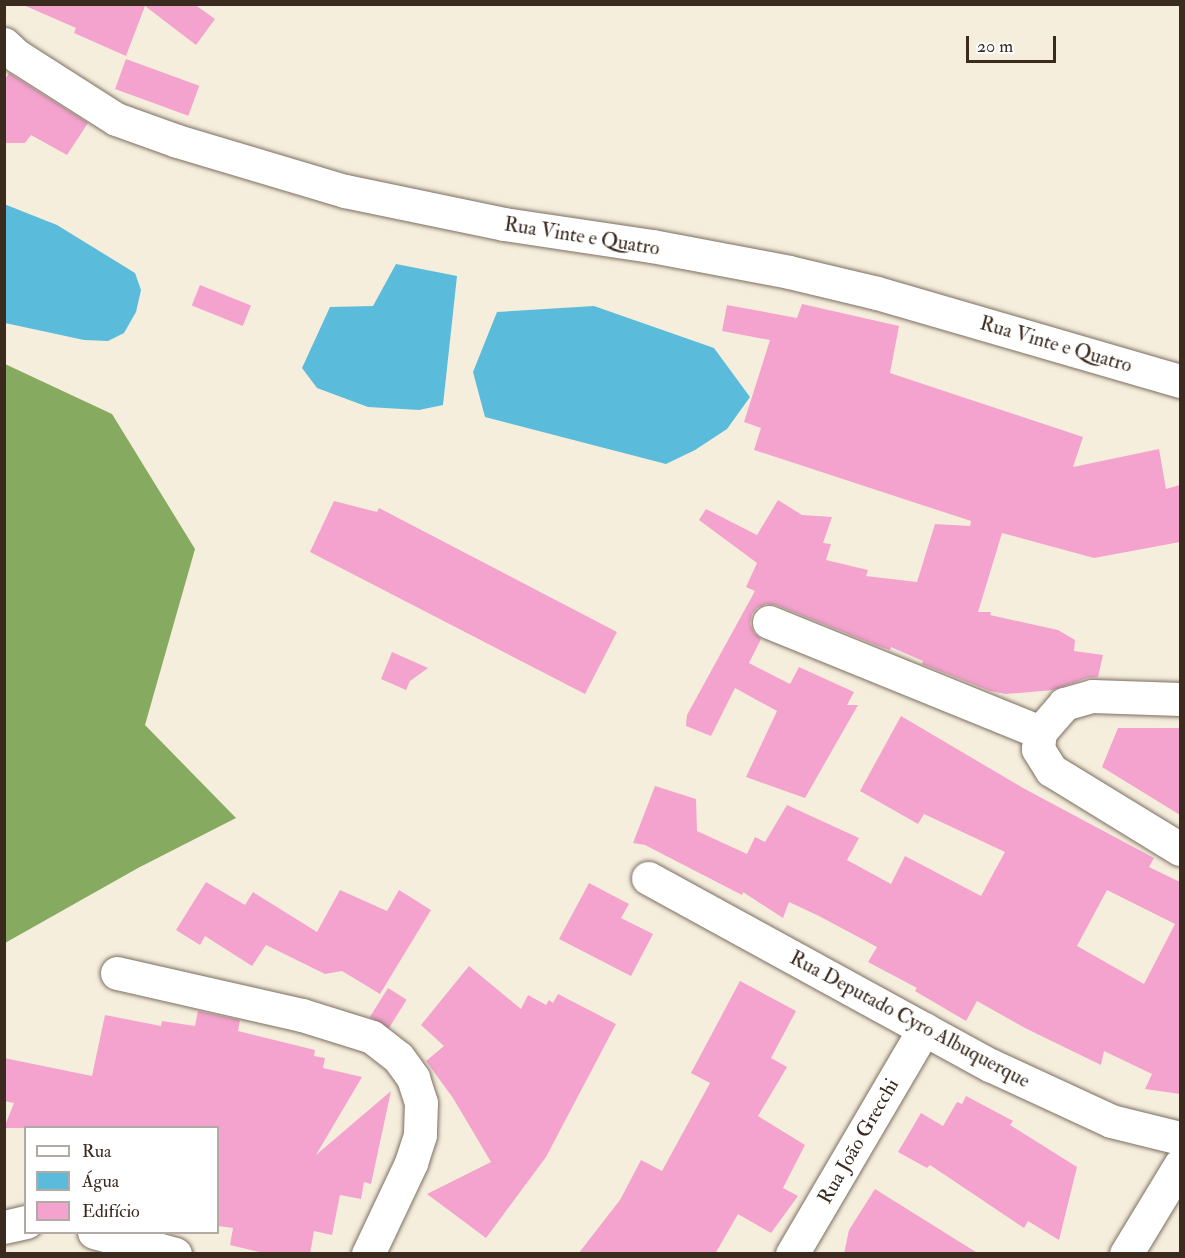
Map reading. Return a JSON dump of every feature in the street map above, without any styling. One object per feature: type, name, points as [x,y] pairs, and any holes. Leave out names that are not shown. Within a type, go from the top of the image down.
[{"type":"street","name":"Rua Vinte e Quatro","points":[[4,44],[26,62],[116,119],[177,141],[345,191],[504,224],[652,246],[789,272],[923,306],[1180,381]]},
{"type":"street","points":[[769,622],[1040,732]]},
{"type":"street","points":[[1180,699],[1092,696],[1064,704],[1040,732],[1038,749],[1051,770],[1180,849]]},
{"type":"street","name":"Rua Deputado Cyro Albuquerque","points":[[648,878],[990,1065],[1112,1121],[1180,1138]]},
{"type":"street","points":[[117,973],[302,1015],[372,1037],[398,1057],[413,1078],[421,1103],[420,1136],[411,1163],[368,1254]]},
{"type":"street","name":"Rua João Grecchi","points":[[792,1254],[924,1029]]},
{"type":"street","points":[[1126,1254],[1180,1165]]},
{"type":"street","points":[[4,1227],[24,1222]]},
{"type":"street","points":[[98,1234],[175,1254]]},
{"type":"green space","points":[[5,364],[112,414],[195,549],[145,725],[236,818],[138,868],[5,943]]},
{"type":"water","points":[[4,204],[57,225],[135,273],[141,290],[136,312],[124,333],[108,341],[84,340],[5,323]]},
{"type":"water","points":[[396,264],[457,276],[443,405],[419,410],[368,407],[317,388],[302,368],[330,307],[373,306]]},
{"type":"water","points":[[594,306],[714,348],[750,397],[727,429],[695,450],[666,464],[485,417],[473,372],[497,312]]},
{"type":"building","points":[[21,4],[194,4],[215,19],[196,45],[145,6],[126,56],[74,33],[76,28]]},
{"type":"building","points":[[126,59],[199,86],[188,116],[115,89]]},
{"type":"building","points":[[9,73],[88,123],[67,155],[31,135],[25,143],[4,143],[4,81]]},
{"type":"building","points":[[200,285],[251,306],[243,326],[192,305]]},
{"type":"building","points":[[802,304],[899,326],[890,373],[1083,437],[1073,467],[1159,449],[1166,489],[1180,485],[1180,542],[1094,558],[1002,533],[978,612],[991,612],[990,615],[1058,630],[1075,640],[1074,651],[1103,655],[1098,677],[1087,678],[1053,690],[1006,694],[990,691],[922,664],[923,661],[891,647],[890,650],[878,646],[776,605],[766,604],[757,608],[752,614],[750,624],[754,633],[761,639],[749,663],[790,684],[799,667],[854,692],[847,705],[858,705],[805,798],[746,777],[777,711],[735,688],[711,736],[686,726],[687,715],[755,591],[746,587],[757,563],[699,520],[706,509],[757,535],[778,500],[802,515],[832,517],[823,543],[831,544],[826,560],[868,570],[866,576],[917,582],[935,524],[970,526],[971,521],[754,450],[761,428],[744,422],[770,340],[722,331],[727,305],[797,318]]},
{"type":"building","points":[[334,501],[377,512],[379,508],[617,632],[585,694],[310,552]]},
{"type":"building","points":[[392,652],[428,668],[410,681],[406,690],[381,679]]},
{"type":"building","points":[[901,716],[1023,788],[1154,858],[1149,867],[1180,882],[1180,1094],[1145,1089],[1152,1074],[1104,1051],[1101,1065],[1025,1028],[977,1001],[966,1021],[915,991],[917,988],[868,962],[877,947],[789,902],[783,918],[743,892],[742,895],[645,845],[633,843],[655,786],[696,799],[697,831],[747,854],[755,837],[765,842],[787,805],[859,838],[847,860],[891,884],[905,856],[981,896],[1005,852],[924,814],[918,824],[860,791]],"holes":[[[1107,890],[1175,924],[1144,984],[1077,946]]]},
{"type":"building","points":[[1118,728],[1180,728],[1180,815],[1102,767]]},
{"type":"building","points":[[206,882],[245,905],[253,892],[317,932],[340,890],[387,911],[399,890],[431,910],[380,994],[342,971],[325,974],[266,945],[252,966],[205,936],[200,945],[176,930]]},
{"type":"building","points":[[589,883],[629,904],[621,918],[653,934],[631,976],[559,939]]},
{"type":"building","points":[[469,966],[521,1009],[528,995],[546,1005],[549,1000],[553,1003],[558,994],[616,1024],[546,1157],[486,1238],[427,1194],[491,1162],[453,1098],[426,1061],[444,1046],[421,1025]]},
{"type":"building","points":[[740,981],[796,1011],[771,1058],[787,1067],[758,1116],[805,1145],[783,1188],[798,1196],[771,1233],[738,1214],[715,1254],[578,1254],[620,1200],[641,1160],[662,1171],[710,1083],[691,1073]]},
{"type":"building","points":[[388,988],[407,1000],[389,1028],[370,1017]]},
{"type":"building","points":[[198,1011],[240,1020],[238,1031],[315,1050],[314,1056],[325,1058],[323,1068],[362,1077],[316,1155],[391,1091],[371,1184],[364,1182],[361,1199],[340,1195],[332,1235],[314,1231],[310,1254],[268,1254],[230,1245],[233,1228],[219,1226],[219,1126],[24,1126],[24,1128],[4,1128],[14,1103],[4,1101],[4,1058],[92,1076],[105,1015],[161,1026],[162,1021],[195,1026]]},
{"type":"building","points":[[966,1096],[1013,1121],[1010,1125],[1077,1167],[1059,1240],[1028,1221],[1024,1228],[930,1165],[927,1168],[898,1152],[921,1113],[943,1126],[957,1102],[962,1104]]},
{"type":"building","points":[[875,1189],[979,1254],[844,1254],[849,1230]]}]
